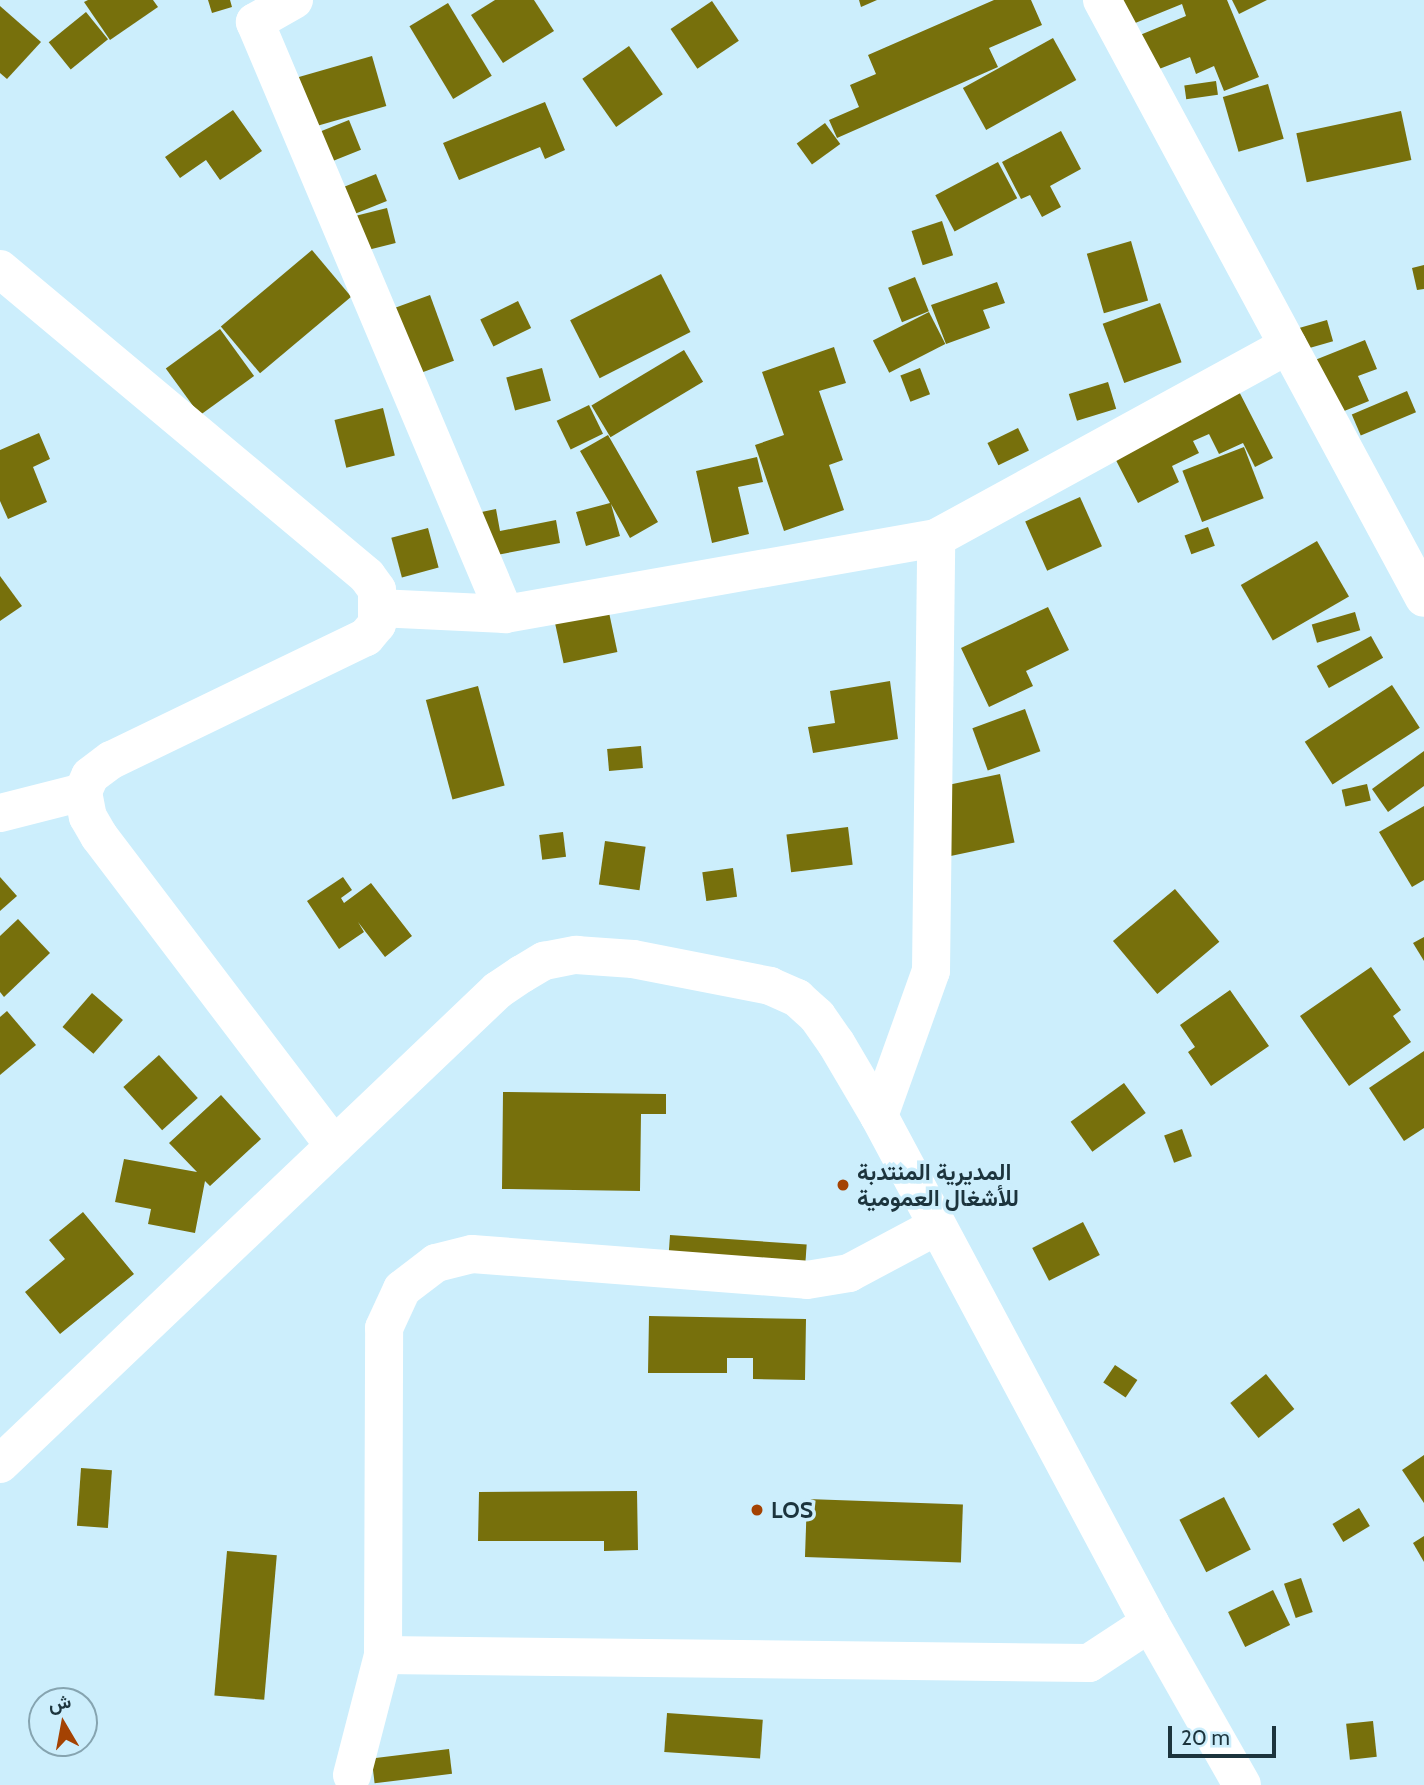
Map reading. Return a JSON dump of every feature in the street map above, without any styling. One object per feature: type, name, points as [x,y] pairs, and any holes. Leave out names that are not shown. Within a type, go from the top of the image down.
[{"type":"street","points":[[295,0],[255,22],[505,614]]},
{"type":"street","points":[[1102,0],[1424,598]]},
{"type":"street","points":[[0,269],[367,576],[377,590],[377,624],[366,637],[111,760],[90,776],[83,792],[88,817],[99,836],[334,1146]]},
{"type":"street","points":[[378,608],[505,614],[936,538],[1288,345]]},
{"type":"street","points":[[879,1116],[931,971],[936,538]]},
{"type":"street","points":[[0,813],[83,792]]},
{"type":"street","points":[[0,1464],[498,990],[544,961],[576,955],[633,959],[770,986],[797,998],[817,1016],[879,1116],[1150,1623],[1242,1785]]},
{"type":"street","points":[[352,1776],[383,1655],[384,1328],[402,1289],[436,1263],[472,1254],[807,1280],[849,1273],[937,1226]]},
{"type":"street","points":[[383,1655],[1089,1663],[1150,1623]]},
{"type":"building","points":[[153,0],[158,7],[110,40],[84,2]]},
{"type":"building","points":[[208,0],[230,0],[232,7],[212,13]]},
{"type":"building","points":[[495,0],[534,0],[554,31],[503,63],[471,15]]},
{"type":"building","points":[[859,0],[877,0],[861,7]]},
{"type":"building","points":[[994,0],[1031,0],[1042,25],[989,48],[998,67],[837,138],[829,120],[859,107],[850,85],[876,74],[868,55]]},
{"type":"building","points":[[1106,0],[1227,0],[1259,77],[1224,91],[1214,66],[1196,74],[1190,57],[1154,71],[1140,35],[1186,16],[1182,4],[1118,30]]},
{"type":"building","points":[[1232,0],[1267,0],[1239,14]]},
{"type":"building","points":[[712,1],[739,41],[697,69],[671,29]]},
{"type":"building","points":[[448,3],[492,76],[453,99],[409,26]]},
{"type":"building","points":[[0,6],[41,42],[7,79],[0,73]]},
{"type":"building","points":[[86,12],[108,39],[71,69],[49,42]]},
{"type":"building","points":[[1053,38],[1076,80],[986,130],[963,88]]},
{"type":"building","points":[[629,46],[663,94],[616,127],[582,79]]},
{"type":"building","points":[[372,56],[386,106],[304,130],[289,80]]},
{"type":"building","points":[[1216,81],[1218,95],[1186,99],[1184,85]]},
{"type":"building","points":[[1268,84],[1284,139],[1239,152],[1223,97]]},
{"type":"building","points":[[545,102],[565,150],[545,159],[540,147],[459,180],[443,143]]},
{"type":"building","points":[[233,110],[262,151],[220,180],[206,160],[180,178],[165,157]]},
{"type":"building","points":[[1401,111],[1411,160],[1307,182],[1296,133]]},
{"type":"building","points":[[349,120],[361,150],[327,164],[315,134]]},
{"type":"building","points":[[825,123],[840,144],[812,165],[797,144]]},
{"type":"building","points":[[1061,131],[1081,169],[1050,186],[1061,207],[1042,217],[1030,195],[1021,199],[1002,162]]},
{"type":"building","points":[[998,162],[1017,198],[955,232],[935,195]]},
{"type":"building","points":[[376,174],[387,201],[341,219],[331,192]]},
{"type":"building","points":[[387,208],[396,243],[360,252],[351,217]]},
{"type":"building","points":[[942,221],[953,255],[923,265],[912,231]]},
{"type":"building","points":[[1131,241],[1148,301],[1104,313],[1087,254]]},
{"type":"building","points":[[312,250],[351,297],[260,373],[221,326]]},
{"type":"building","points":[[1424,265],[1424,289],[1417,290],[1412,268]]},
{"type":"building","points":[[661,274],[691,332],[600,378],[570,320]]},
{"type":"building","points":[[915,277],[929,311],[902,322],[888,288]]},
{"type":"building","points":[[997,282],[1005,303],[983,310],[990,328],[946,344],[931,305]]},
{"type":"building","points":[[430,295],[454,361],[412,376],[388,310]]},
{"type":"building","points":[[518,301],[531,328],[493,346],[480,319]]},
{"type":"building","points":[[1160,303],[1182,362],[1124,383],[1103,324]]},
{"type":"building","points":[[929,312],[945,344],[889,373],[873,341]]},
{"type":"building","points":[[1327,320],[1333,341],[1305,349],[1299,328]]},
{"type":"building","points":[[220,329],[254,376],[200,415],[166,368]]},
{"type":"building","points":[[1365,340],[1377,369],[1358,376],[1369,401],[1317,422],[1295,368]]},
{"type":"building","points":[[834,347],[846,383],[819,391],[843,460],[829,465],[844,510],[784,531],[755,445],[784,435],[762,372]]},
{"type":"building","points":[[684,350],[703,382],[610,437],[591,406]]},
{"type":"building","points":[[542,368],[551,401],[515,410],[506,378]]},
{"type":"building","points":[[920,368],[930,394],[910,402],[900,376]]},
{"type":"building","points":[[1229,372],[1273,458],[1255,467],[1243,443],[1219,454],[1209,434],[1193,441],[1199,453],[1172,466],[1179,482],[1138,503],[1103,435]]},
{"type":"building","points":[[1108,382],[1116,409],[1077,421],[1069,394]]},
{"type":"building","points":[[1407,391],[1416,412],[1361,436],[1352,414]]},
{"type":"building","points":[[589,405],[603,434],[571,450],[557,421]]},
{"type":"building","points":[[383,408],[395,456],[346,468],[334,420]]},
{"type":"building","points":[[1018,428],[1029,450],[998,465],[987,443]]},
{"type":"building","points":[[39,433],[50,459],[33,467],[47,502],[8,519],[0,501],[0,450]]},
{"type":"building","points":[[608,435],[658,522],[630,538],[611,504],[620,536],[586,546],[576,512],[610,503],[580,451]]},
{"type":"building","points":[[1244,447],[1264,498],[1202,522],[1182,471]]},
{"type":"building","points":[[757,457],[763,482],[738,487],[749,534],[712,543],[696,471]]},
{"type":"building","points":[[1080,497],[1102,546],[1047,571],[1025,521]]},
{"type":"building","points":[[496,509],[500,531],[556,520],[560,543],[481,558],[472,514]]},
{"type":"building","points":[[1208,527],[1215,546],[1191,554],[1185,536]]},
{"type":"building","points":[[428,528],[439,568],[402,577],[391,538]]},
{"type":"building","points":[[1317,541],[1349,596],[1273,640],[1241,585]]},
{"type":"building","points":[[0,576],[22,606],[0,621]]},
{"type":"building","points":[[607,603],[617,652],[564,663],[553,614]]},
{"type":"building","points":[[1048,607],[1069,650],[1026,671],[1033,686],[989,707],[961,648]]},
{"type":"building","points":[[1355,612],[1360,630],[1317,643],[1312,624]]},
{"type":"building","points":[[1371,636],[1383,658],[1329,688],[1317,666]]},
{"type":"building","points":[[890,681],[898,739],[813,753],[808,727],[835,723],[830,691]]},
{"type":"building","points":[[1392,685],[1420,728],[1333,784],[1305,742]]},
{"type":"building","points":[[478,686],[505,785],[452,799],[426,700]]},
{"type":"building","points":[[1025,709],[1040,751],[988,770],[972,728]]},
{"type":"building","points":[[641,746],[643,768],[609,771],[607,749]]},
{"type":"building","points":[[1424,751],[1424,786],[1388,812],[1372,789]]},
{"type":"building","points":[[1000,774],[1015,842],[941,858],[927,790]]},
{"type":"building","points":[[1367,784],[1371,801],[1345,806],[1342,790]]},
{"type":"building","points":[[1424,806],[1424,880],[1412,887],[1379,832]]},
{"type":"building","points":[[848,827],[853,865],[791,872],[786,835]]},
{"type":"building","points":[[563,832],[566,857],[542,860],[539,835]]},
{"type":"building","points":[[605,841],[646,847],[639,890],[599,885]]},
{"type":"building","points":[[733,868],[737,897],[706,901],[702,872]]},
{"type":"building","points":[[0,877],[17,896],[0,911]]},
{"type":"building","points":[[343,877],[352,890],[341,898],[344,903],[371,883],[412,936],[385,957],[358,922],[364,932],[339,949],[307,901]]},
{"type":"building","points":[[1175,889],[1219,942],[1157,994],[1113,941]]},
{"type":"building","points":[[18,919],[50,953],[4,997],[0,992],[0,936]]},
{"type":"building","points":[[1424,937],[1424,961],[1413,943]]},
{"type":"building","points":[[1371,967],[1401,1010],[1393,1016],[1411,1042],[1349,1086],[1300,1016]]},
{"type":"building","points":[[1230,990],[1269,1046],[1211,1086],[1188,1052],[1195,1047],[1180,1025]]},
{"type":"building","points":[[92,993],[123,1020],[93,1054],[62,1027]]},
{"type":"building","points":[[7,1011],[36,1045],[0,1075],[0,1017]]},
{"type":"building","points":[[1424,1051],[1424,1128],[1404,1141],[1369,1088]]},
{"type":"building","points":[[159,1055],[198,1098],[162,1130],[123,1087]]},
{"type":"building","points":[[1124,1083],[1146,1113],[1092,1152],[1071,1122]]},
{"type":"building","points":[[503,1092],[666,1094],[666,1114],[641,1114],[640,1191],[502,1189]]},
{"type":"building","points":[[221,1095],[261,1139],[210,1186],[205,1181],[195,1233],[148,1224],[151,1209],[115,1202],[124,1159],[197,1172],[169,1143]]},
{"type":"building","points":[[1182,1129],[1192,1156],[1174,1163],[1164,1135]]},
{"type":"building","points":[[83,1212],[134,1274],[60,1334],[25,1292],[65,1259],[49,1240]]},
{"type":"building","points":[[1083,1222],[1100,1255],[1049,1281],[1032,1248]]},
{"type":"building","points":[[670,1235],[807,1245],[804,1280],[667,1271]]},
{"type":"building","points":[[649,1316],[806,1319],[805,1380],[753,1379],[753,1358],[727,1358],[727,1373],[648,1373]]},
{"type":"building","points":[[1115,1365],[1137,1380],[1126,1398],[1103,1382]]},
{"type":"building","points":[[1266,1374],[1294,1409],[1259,1438],[1230,1403]]},
{"type":"building","points":[[1424,1455],[1424,1503],[1402,1470]]},
{"type":"building","points":[[81,1468],[112,1470],[108,1528],[77,1526]]},
{"type":"building","points":[[637,1491],[638,1550],[604,1551],[604,1541],[478,1541],[479,1492]]},
{"type":"building","points":[[1224,1497],[1251,1550],[1206,1572],[1179,1520]]},
{"type":"building","points":[[807,1499],[963,1504],[961,1562],[805,1557]]},
{"type":"building","points":[[1359,1508],[1370,1526],[1343,1542],[1332,1524]]},
{"type":"building","points":[[1424,1536],[1424,1562],[1413,1543]]},
{"type":"building","points":[[227,1551],[277,1555],[264,1700],[214,1695]]},
{"type":"building","points":[[1301,1578],[1313,1612],[1296,1618],[1284,1584]]},
{"type":"building","points":[[1273,1590],[1290,1625],[1245,1647],[1228,1612]]},
{"type":"building","points":[[667,1713],[763,1720],[760,1759],[664,1752]]},
{"type":"building","points":[[1373,1721],[1377,1757],[1350,1760],[1346,1724]]},
{"type":"building","points":[[449,1749],[452,1774],[375,1783],[372,1759]]},
{"type":"place","name":"المديرية المنتدبة للأشغال العمومية","points":[[843,1185]]},
{"type":"place","name":"LOS","points":[[757,1510]]}]
